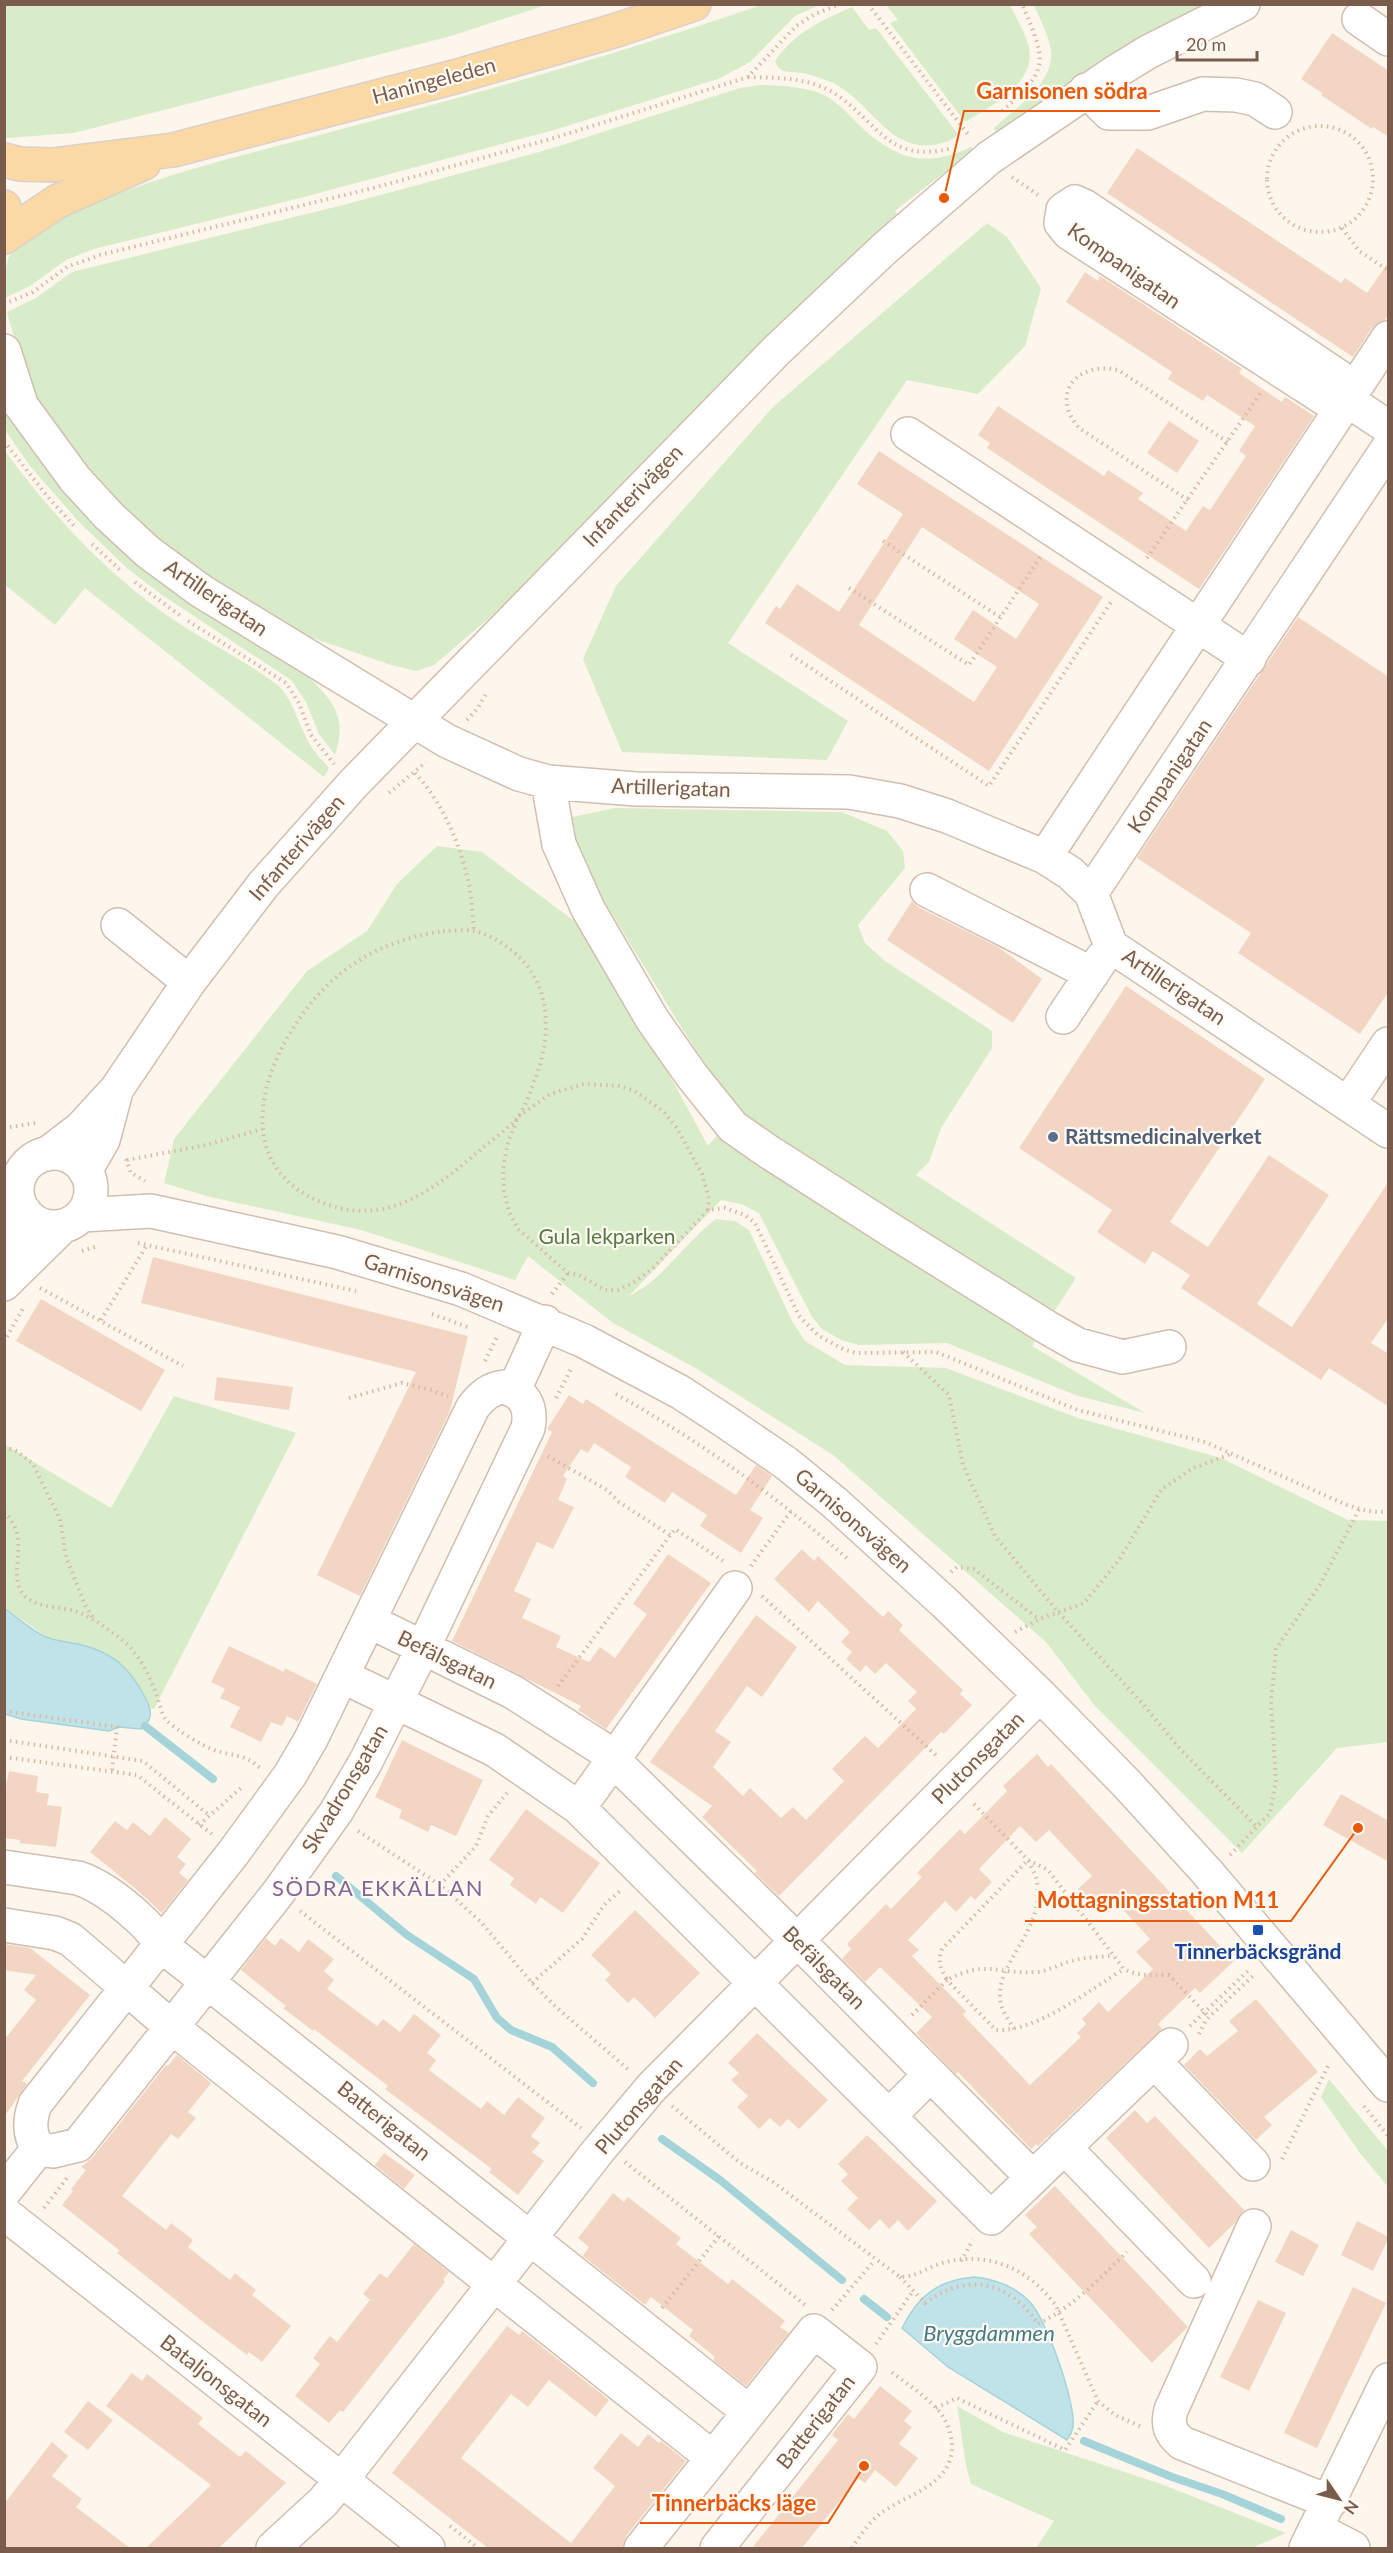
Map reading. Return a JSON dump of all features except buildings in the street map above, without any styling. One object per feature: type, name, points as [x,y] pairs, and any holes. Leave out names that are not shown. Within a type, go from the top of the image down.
[{"type":"main road","name":"Haningeleden","points":[[4,160],[20,164],[52,165],[173,150],[465,74],[616,30],[694,4]]},
{"type":"main road","name":"Haningeleden","points":[[4,237],[58,201],[173,150]]},
{"type":"street","name":"Infanterivägen","points":[[28,1159],[81,1128],[116,1090],[189,982],[263,885],[354,783],[768,359],[884,249],[989,158],[1086,90],[1148,52],[1243,4]]},
{"type":"street","points":[[1359,19],[1389,39]]},
{"type":"street","points":[[1086,90],[1109,113],[1148,112],[1203,94],[1255,99],[1275,112]]},
{"type":"street","name":"Kompanigatan","points":[[1279,359],[1069,233],[1062,224],[1063,210],[1075,202],[1084,206],[1279,359],[1325,399],[1347,400],[1389,427]]},
{"type":"street","points":[[1045,857],[1389,338]]},
{"type":"street","name":"Artillerigatan","points":[[4,351],[12,391],[46,441],[75,479],[109,516],[148,552],[201,591],[413,721],[488,762],[548,782],[636,789],[849,792],[900,801],[947,816],[1045,857],[1070,873],[1091,893],[1111,946],[1389,1131]]},
{"type":"street","points":[[908,434],[1249,659]]},
{"type":"street","name":"Kompanigatan","points":[[1091,893],[1389,448]]},
{"type":"street","points":[[548,782],[559,844],[588,909],[652,1018],[692,1076],[734,1126],[769,1152],[875,1220],[1078,1345],[1123,1357],[1169,1347]]},
{"type":"street","points":[[927,890],[1092,974]]},
{"type":"street","points":[[118,925],[189,982]]},
{"type":"street","points":[[1063,1017],[1111,946]]},
{"type":"street","points":[[1348,1104],[1389,1044]]},
{"type":"street","name":"Infanterivägen","points":[[87,1174],[115,1150],[116,1090]]},
{"type":"street","points":[[4,1267],[18,1197],[18,1180],[28,1159],[68,1156],[87,1174],[90,1201],[72,1221],[4,1284]]},
{"type":"street","name":"Garnisonsvägen","points":[[87,1174],[151,1197],[546,1312],[603,1350],[680,1392],[786,1463],[908,1569],[1040,1695],[1126,1783],[1207,1872],[1382,2090]]},
{"type":"street","name":"Garnisonsvägen","points":[[72,1221],[151,1197]]},
{"type":"street","points":[[16,1205],[38,1223],[46,1226],[72,1221]]},
{"type":"street","points":[[4,2192],[38,2149],[32,2139],[30,2118],[35,2104],[162,1945],[290,1775],[311,1739],[473,1407],[482,1396],[494,1388],[504,1387],[514,1390],[546,1312]]},
{"type":"street","name":"Skvadronsgatan","points":[[38,2149],[53,2151],[78,2145],[289,1878],[336,1812],[365,1763],[396,1702],[522,1441],[530,1415],[522,1395],[514,1390]]},
{"type":"street","points":[[579,1808],[739,1582]]},
{"type":"street","name":"Befälsgatan","points":[[369,1621],[525,1699],[601,1748],[1032,2177]]},
{"type":"street","points":[[342,1676],[495,1749],[579,1808],[991,2218],[1163,2053],[1265,2166]]},
{"type":"street","name":"Plutonsgatan","points":[[273,2548],[323,2502],[342,2479],[651,2088],[1040,1695]]},
{"type":"street","name":"Batterigatan","points":[[4,1867],[88,1881],[143,1922],[162,1945],[208,1982],[749,2412]]},
{"type":"street","points":[[4,1925],[55,1933],[70,1939],[172,2027],[713,2458]]},
{"type":"street","points":[[889,2116],[930,2074]]},
{"type":"street","points":[[1064,2146],[1194,2281]]},
{"type":"street","name":"Bataljonsgatan","points":[[4,2213],[429,2548]]},
{"type":"street","points":[[1254,2226],[1171,2410],[1170,2431],[1182,2443],[1353,2548]]},
{"type":"street","name":"Batterigatan","points":[[641,2548],[814,2331],[860,2367],[717,2548]]},
{"type":"street","points":[[1317,2527],[1389,2380]]},
{"type":"path","points":[[748,77],[796,26],[815,14],[840,4]]},
{"type":"path","points":[[868,4],[969,136]]},
{"type":"path","points":[[995,117],[1034,80],[1041,64],[1040,46],[1022,4]]},
{"type":"path","points":[[4,304],[33,292],[67,267],[100,255],[377,187],[554,138],[748,77],[804,81],[826,89],[847,103],[880,135],[901,148],[912,151],[938,152],[954,148],[978,130]]},
{"type":"path","points":[[1325,125],[1342,130],[1357,139],[1368,153],[1373,170],[1373,188],[1367,204],[1356,218],[1342,228],[1324,232],[1306,230],[1290,223],[1278,211],[1269,195],[1267,177],[1275,153],[1292,133],[1308,127],[1325,125]]},
{"type":"path","points":[[1342,228],[1359,250],[1389,270]]},
{"type":"path","points":[[791,655],[989,786],[1128,580],[1228,442],[1279,359]]},
{"type":"path","points":[[1188,500],[1079,428],[1070,417],[1066,399],[1069,388],[1077,377],[1088,370],[1104,367],[1119,370],[1228,442]]},
{"type":"path","points":[[4,441],[47,496],[78,530]]},
{"type":"path","points":[[849,588],[969,665],[1057,533]]},
{"type":"path","points":[[84,536],[118,568],[159,600],[286,684],[299,703],[311,735],[319,748],[354,783]]},
{"type":"path","points":[[883,541],[1000,617]]},
{"type":"path","points":[[415,774],[436,799],[453,836],[467,876],[474,931]]},
{"type":"path","points":[[474,931],[418,934],[390,943],[368,954],[340,974],[317,995],[298,1020],[280,1053],[262,1106],[262,1129],[266,1149],[276,1170],[291,1187],[311,1199],[337,1208],[381,1209],[405,1203],[443,1182],[518,1117],[550,1094],[584,1084],[619,1086],[635,1091],[664,1112],[677,1128],[702,1174],[709,1199],[708,1210],[653,1268],[633,1283],[618,1290],[605,1290],[579,1275],[568,1273],[526,1238],[509,1212],[504,1191],[503,1168],[508,1142],[518,1117],[542,1060],[547,1032],[542,990],[531,970],[514,952],[494,939],[474,931]]},
{"type":"path","points":[[4,1128],[40,1123]]},
{"type":"path","points":[[115,1150],[206,1145],[262,1129]]},
{"type":"path","points":[[115,1150],[151,1197]]},
{"type":"path","points":[[708,1210],[725,1208],[745,1215],[755,1223],[799,1316],[830,1344],[856,1353],[936,1352],[1078,1410],[1205,1442],[1359,1509],[1380,1513],[1389,1511]]},
{"type":"path","points":[[101,1320],[147,1245]]},
{"type":"path","points":[[546,1312],[559,1283],[568,1273]]},
{"type":"path","points":[[37,1286],[183,1366]]},
{"type":"path","points":[[903,1352],[949,1395],[963,1465],[995,1536],[1058,1612],[1142,1703],[1180,1749],[1257,1827]]},
{"type":"path","points":[[349,1398],[402,1383],[428,1389],[473,1407]]},
{"type":"path","points":[[522,1441],[607,1490],[619,1502],[670,1535]]},
{"type":"path","points":[[4,1447],[17,1451],[33,1464],[60,1519],[66,1557],[93,1619]]},
{"type":"path","points":[[1009,1635],[1058,1612],[1084,1603],[1119,1560],[1161,1490],[1193,1468],[1231,1454]]},
{"type":"path","points":[[1229,1856],[1270,1813],[1276,1781],[1271,1702],[1276,1649],[1321,1583],[1359,1509]]},
{"type":"path","points":[[739,1582],[791,1511]]},
{"type":"path","points":[[4,1512],[14,1521],[17,1529],[20,1541],[17,1582],[26,1596],[40,1604],[77,1611],[120,1637],[135,1652],[156,1692],[165,1719],[203,1745],[215,1751],[242,1756],[260,1767]]},
{"type":"path","points":[[555,1690],[675,1529],[739,1582],[939,1758]]},
{"type":"path","points":[[957,1567],[974,1569],[1040,1620]]},
{"type":"path","points":[[4,1711],[117,1727],[112,1770]]},
{"type":"path","points":[[4,1740],[143,1761],[210,1815]]},
{"type":"path","points":[[4,1757],[137,1775],[234,1852]]},
{"type":"path","points":[[199,1825],[250,1781]]},
{"type":"path","points":[[440,1885],[476,1846],[488,1816],[513,1786]]},
{"type":"path","points":[[974,1804],[1028,1860],[1048,1870],[1124,1970],[1151,1977],[1169,1976],[1209,2017]]},
{"type":"path","points":[[352,1827],[440,1885],[480,1921],[532,1983],[651,2088],[740,2163],[773,2182],[900,2277],[925,2302],[942,2290],[982,2285],[1015,2297],[1027,2307],[1038,2324],[1076,2302],[1147,2233]]},
{"type":"path","points":[[1222,1850],[1237,1864]]},
{"type":"path","points":[[1014,2029],[1001,2006],[1000,1988],[1006,1970],[1025,1940],[1038,1901],[1037,1880],[1028,1860]]},
{"type":"path","points":[[1028,1860],[942,1949],[939,1958],[940,1969],[947,1980],[996,2030],[1014,2029],[1060,2008],[1124,1970]]},
{"type":"path","points":[[532,1983],[582,1939],[604,1905],[626,1885]]},
{"type":"path","points":[[891,2035],[947,1980],[964,1971],[986,1967],[1041,1972],[1070,1961],[1114,1956]]},
{"type":"path","points":[[1243,1960],[1260,1980]]},
{"type":"path","points":[[1204,2012],[1250,1969]]},
{"type":"path","points":[[1322,2055],[1335,2072]]},
{"type":"path","points":[[1265,2166],[1329,2064]]},
{"type":"path","points":[[1382,2090],[1389,2136]]},
{"type":"path","points":[[645,2329],[718,2236]]},
{"type":"path","points":[[900,2277],[909,2277],[940,2264],[960,2260],[1009,2265],[1047,2292],[1060,2313],[1098,2401],[1114,2415],[1182,2443]]},
{"type":"path","points":[[875,2345],[913,2290]]},
{"type":"path","points":[[852,2548],[878,2515],[895,2503],[931,2485],[943,2473],[952,2448],[951,2435],[936,2408],[957,2398],[1065,2450],[1098,2401]]},
{"type":"green space","points":[[4,5],[546,5],[451,36],[74,133],[7,138],[4,134]]},
{"type":"green space","points":[[761,5],[819,5],[795,16],[750,62],[718,79],[554,130],[304,197],[94,249],[66,260],[30,286],[5,298],[7,262],[19,240],[48,222],[115,195],[207,165],[547,73]]},
{"type":"green space","points":[[886,5],[1010,5],[1029,48],[1029,61],[1025,73],[1009,93],[965,122],[890,23],[898,20]]},
{"type":"green space","points":[[1034,5],[1215,5],[997,134],[994,128],[1028,98],[1048,70],[1051,59],[1050,46]]},
{"type":"green space","points":[[852,7],[869,30],[876,28],[958,134],[954,138],[938,144],[921,145],[906,142],[881,124],[846,91],[833,83],[806,74],[785,71],[778,67],[775,61],[791,42],[819,23]]},
{"type":"green space","points":[[761,85],[801,88],[824,95],[873,137],[898,153],[911,157],[939,158],[971,147],[974,149],[895,211],[902,219],[722,381],[495,613],[434,665],[416,671],[391,665],[307,636],[247,605],[144,530],[73,454],[42,408],[23,369],[7,312],[36,298],[72,272],[347,204],[543,151],[740,88]]},
{"type":"green space","points":[[987,223],[1007,237],[1041,288],[1025,346],[978,394],[907,380],[728,643],[848,721],[827,760],[622,752],[583,659],[616,586],[773,407]]},
{"type":"green space","points":[[4,409],[28,445],[60,485],[313,681],[328,698],[337,714],[340,732],[335,755],[319,734],[306,702],[291,680],[162,595],[128,569],[79,522],[30,466],[5,430]]},
{"type":"green space","points":[[5,451],[58,517],[117,576],[162,612],[279,686],[291,704],[310,746],[329,768],[324,777],[85,588],[55,625],[5,585]]},
{"type":"green space","points":[[615,808],[842,812],[887,831],[903,851],[905,868],[858,925],[865,943],[885,961],[992,1031],[992,1048],[941,1128],[929,1162],[916,1175],[1076,1278],[1049,1319],[749,1123],[723,1091],[683,1030],[571,847],[572,817]]},
{"type":"green space","name":"Gula lekparken","points":[[437,846],[482,852],[577,923],[620,984],[708,1146],[721,1131],[1040,1334],[1032,1346],[1145,1413],[1078,1396],[947,1343],[859,1345],[841,1340],[822,1329],[812,1317],[759,1213],[741,1204],[721,1200],[629,1296],[653,1280],[716,1219],[735,1221],[749,1230],[792,1321],[805,1341],[845,1365],[946,1368],[1078,1418],[1221,1458],[1348,1520],[1388,1521],[1388,1742],[1337,1748],[1242,1853],[1095,1706],[1046,1642],[833,1455],[697,1369],[613,1323],[528,1256],[515,1280],[361,1230],[206,1196],[164,1183],[174,1139],[307,971],[367,931],[397,884]]},
{"type":"green space","points":[[174,1396],[296,1433],[154,1709],[150,1707],[138,1684],[91,1647],[47,1637],[5,1608],[4,1444],[111,1508]]},
{"type":"green space","points":[[1329,2079],[1388,2151],[1388,2187],[1360,2153],[1321,2097]]},
{"type":"green space","points":[[957,2406],[1003,2432],[1161,2484],[1286,2533],[1252,2548],[1036,2548],[1054,2521],[971,2484]]},
{"type":"water","points":[[4,1608],[46,1637],[91,1647],[120,1664],[135,1680],[147,1701],[150,1713],[147,1723],[141,1729],[119,1727],[109,1731],[21,1719],[5,1714]]},
{"type":"water","name":"Bryggdammen","points":[[974,2277],[989,2279],[1010,2287],[1029,2301],[1036,2310],[1051,2342],[1070,2399],[1073,2427],[1067,2440],[948,2367],[902,2328],[915,2307],[930,2292],[950,2282]]},
{"type":"waterway","points":[[145,1726],[213,1779]]},
{"type":"waterway","points":[[336,1876],[407,1935],[474,1979],[497,2018],[511,2030],[552,2047],[593,2083]]},
{"type":"waterway","points":[[662,2139],[720,2180],[842,2280]]},
{"type":"waterway","points":[[864,2299],[887,2317]]},
{"type":"waterway","points":[[1084,2441],[1281,2519]]},
{"type":"place","name":"Garnisonen södra","points":[[944,198]]},
{"type":"place","name":"Rättsmedicinalverket","points":[[1053,1137]]},
{"type":"place","name":"Mottagningsstation M11","points":[[1358,1828]]},
{"type":"place","name":"Tinnerbäcksgränd","points":[[1258,1930]]},
{"type":"place","name":"Tinnerbäcks läge","points":[[864,2466]]},
{"type":"district","name":"SÖDRA EKKÄLLAN","points":[[378,1888]]}]
